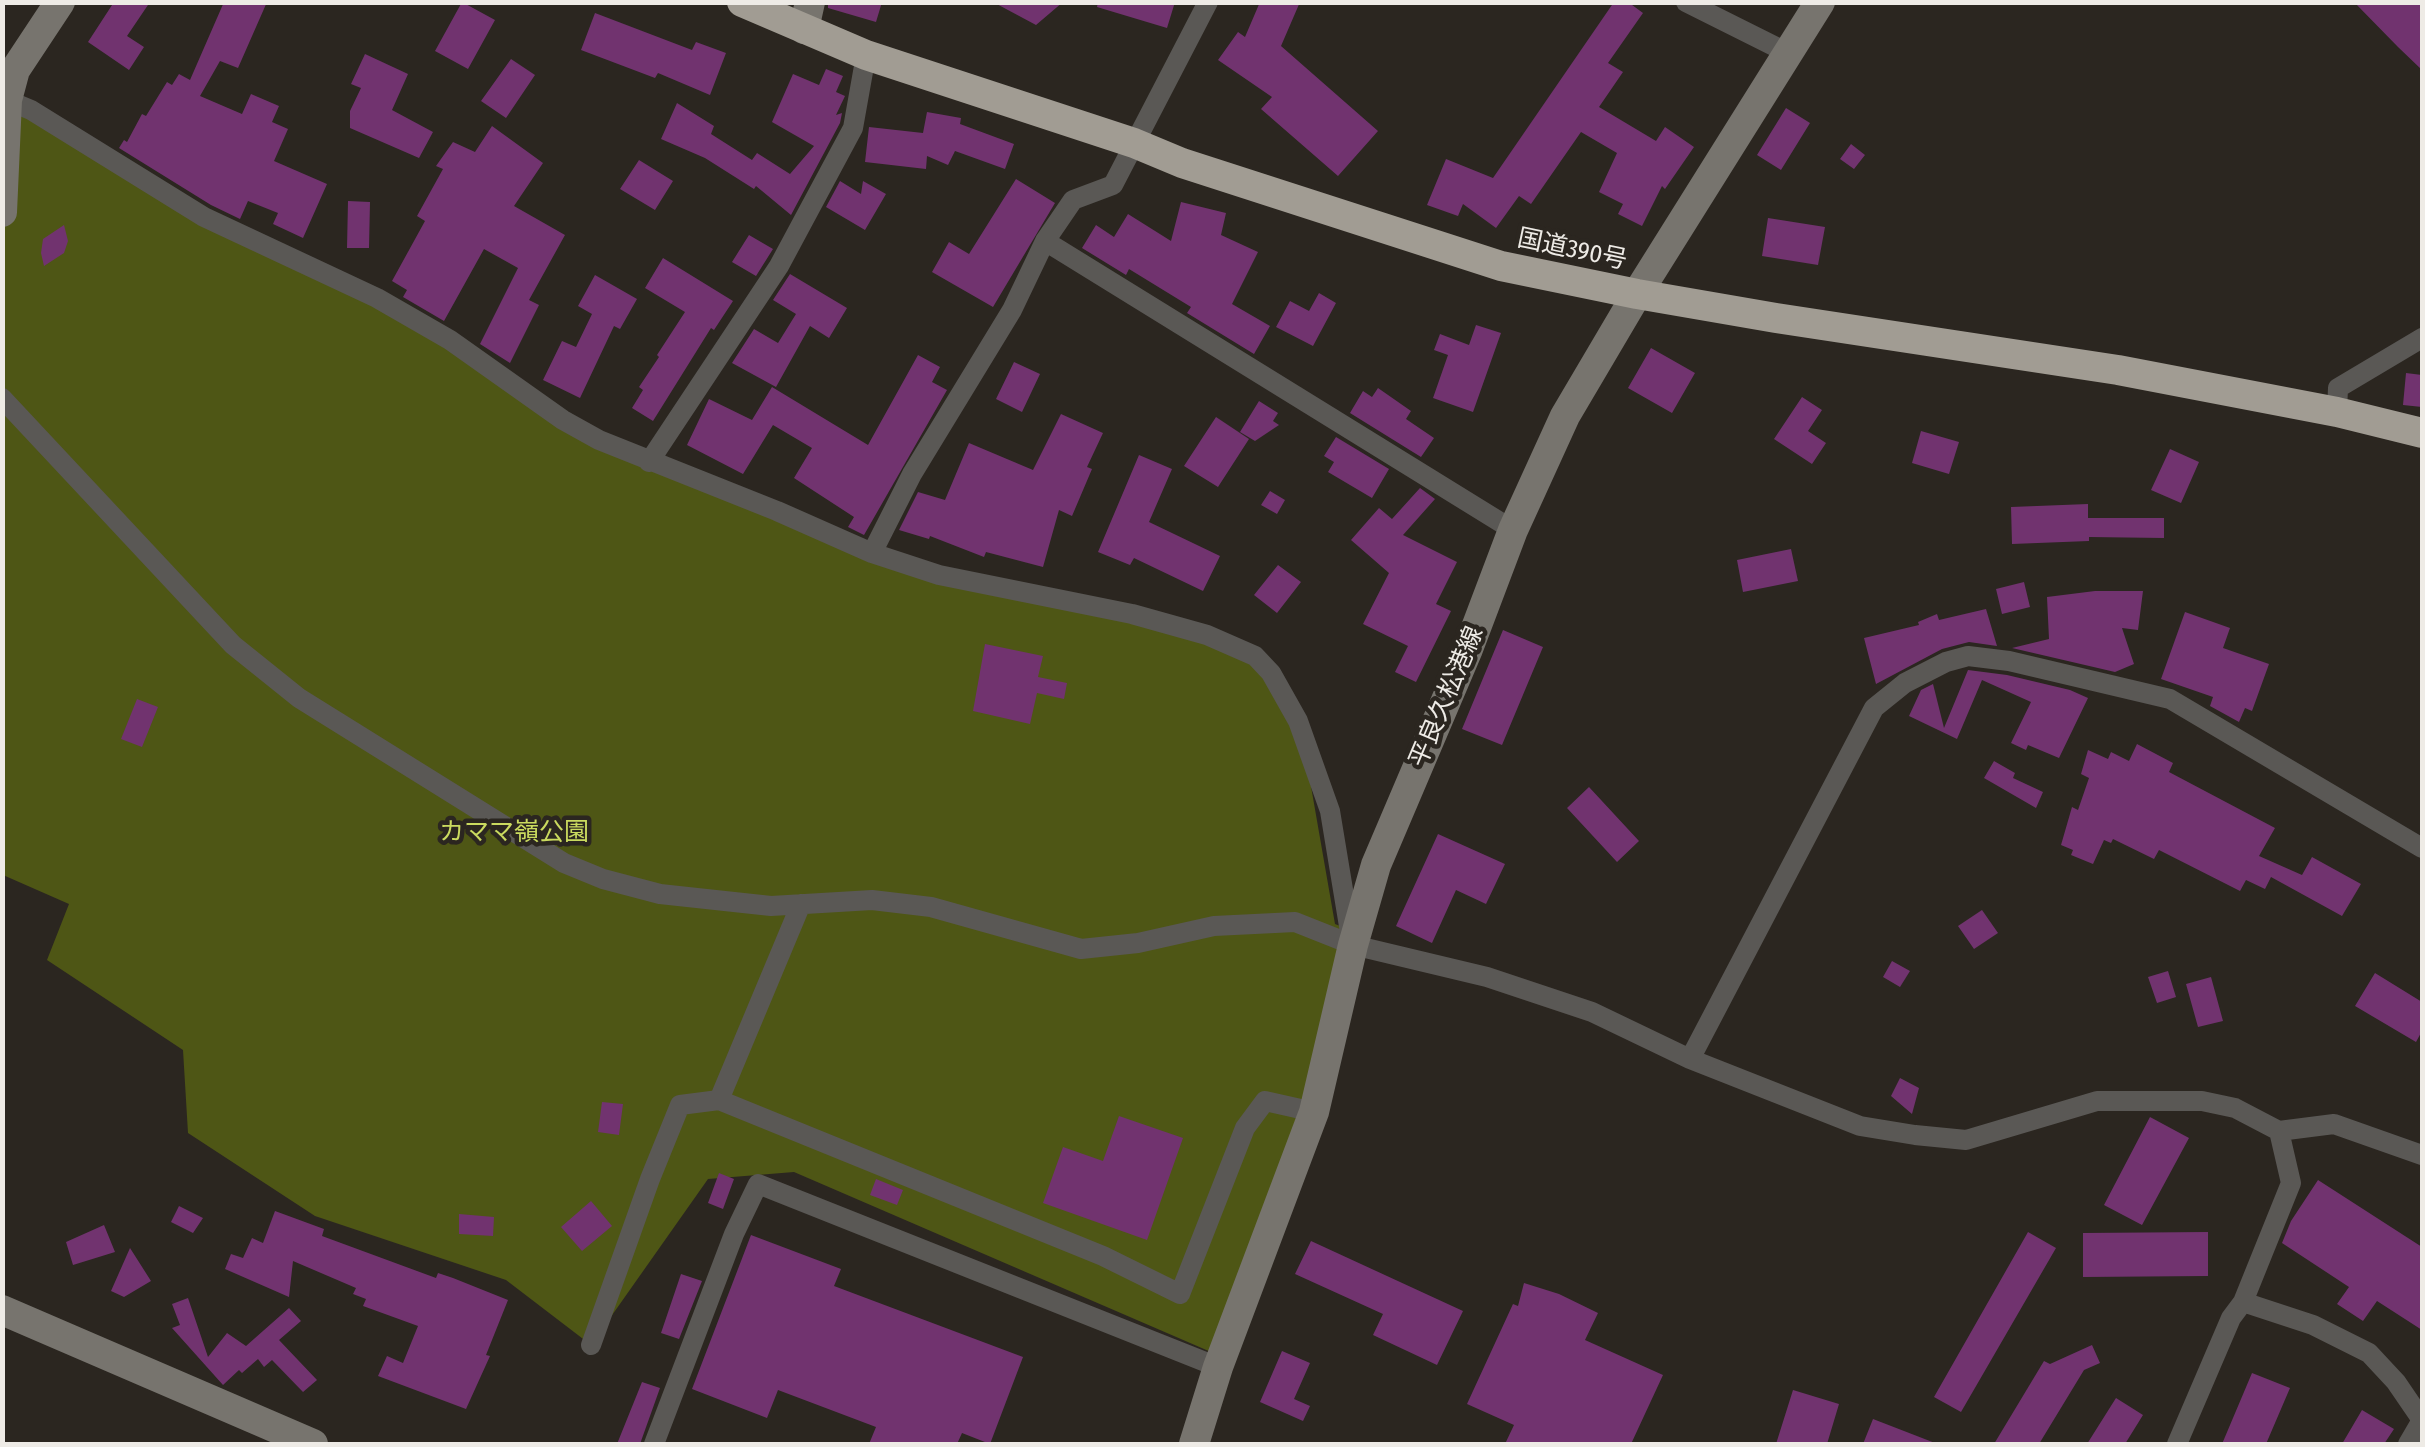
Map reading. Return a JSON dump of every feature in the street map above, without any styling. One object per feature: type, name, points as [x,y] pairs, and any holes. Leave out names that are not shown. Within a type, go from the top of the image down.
[{"type":"highway","name":"国道390号","points":[[742,2],[807,16],[866,55],[1501,266],[1637,294],[2118,370],[2337,412],[2422,433]]},
{"type":"main road","points":[[2,212],[7,100],[15,70],[60,2]]},
{"type":"main road","name":"平良久松港線","points":[[1194,1444],[1218,1367],[1314,1112],[1352,944],[1376,865],[1468,650],[1513,530],[1565,416],[1820,2]]},
{"type":"main road","points":[[2,1310],[313,1444]]},
{"type":"street","points":[[872,553],[912,474],[1012,310],[1045,241],[1073,200],[1113,185],[1208,2]]},
{"type":"street","points":[[1686,2],[1788,52]]},
{"type":"street","points":[[649,462],[778,266],[843,146],[852,128],[866,55]]},
{"type":"street","points":[[7,100],[31,110],[204,217],[378,298],[450,340],[599,440],[872,553],[939,575],[1151,619],[1208,635],[1254,656],[1271,674],[1298,721],[1330,812],[1352,944]]},
{"type":"street","points":[[1045,241],[1513,530]]},
{"type":"street","points":[[2337,412],[2338,388],[2422,338]]},
{"type":"street","points":[[2,398],[233,645],[299,698],[564,863],[602,879],[660,894],[771,906],[872,900],[931,907],[1081,949],[1214,926],[1295,922],[1352,944],[1487,977],[1592,1012],[1690,1059],[1860,1126],[1966,1140],[2096,1102],[2202,1101],[2235,1108],[2279,1131],[2334,1124],[2422,1155]]},
{"type":"street","points":[[1690,1059],[1874,708],[1905,683],[1957,659],[1968,656],[2010,661],[2170,699],[2422,848]]},
{"type":"street","points":[[719,1100],[801,904]]},
{"type":"street","points":[[591,1345],[680,1105],[719,1100],[1085,1248],[1180,1294],[1245,1128],[1265,1101],[1314,1112]]},
{"type":"street","points":[[2177,1444],[2231,1318],[2243,1302],[2291,1183],[2279,1131]]},
{"type":"street","points":[[654,1444],[734,1234],[758,1184],[1218,1367]]},
{"type":"street","points":[[2243,1302],[2313,1324],[2369,1353],[2396,1382],[2422,1420],[2408,1444]]},
{"type":"green space","name":"カママ嶺公園","points":[[7,100],[470,353],[649,462],[872,553],[1255,656],[1301,729],[1335,924],[1356,932],[1314,1112],[1211,1352],[794,1172],[708,1179],[591,1345],[506,1280],[315,1216],[188,1133],[183,1050],[47,960],[69,904],[3,875],[2,171]]},
{"type":"building","points":[[114,2],[150,2],[127,36],[144,47],[129,70],[88,42]]},
{"type":"building","points":[[224,2],[267,2],[238,68],[220,61],[200,96],[242,114],[251,94],[279,106],[272,122],[288,129],[274,161],[327,184],[303,238],[273,224],[278,213],[248,201],[240,219],[119,148],[124,140],[127,142],[142,114],[146,116],[167,82],[172,85],[179,74],[190,80]]},
{"type":"building","points":[[462,2],[495,20],[468,69],[435,51]]},
{"type":"building","points":[[828,2],[882,2],[876,22],[828,8]]},
{"type":"building","points":[[993,2],[1063,2],[1036,25]]},
{"type":"building","points":[[1098,2],[1175,2],[1167,28],[1097,7]]},
{"type":"building","points":[[1260,2],[1300,2],[1281,46],[1378,131],[1338,176],[1261,109],[1272,97],[1218,60],[1238,32],[1245,37]]},
{"type":"building","points":[[1614,2],[1628,2],[1643,13],[1608,63],[1623,72],[1599,107],[1656,141],[1665,127],[1694,147],[1665,189],[1662,186],[1642,226],[1618,214],[1623,204],[1599,192],[1617,153],[1581,132],[1531,204],[1519,196],[1496,228],[1463,204],[1458,216],[1427,205],[1446,159],[1493,178]]},
{"type":"building","points":[[2354,2],[2422,2],[2422,70],[2398,47]]},
{"type":"building","points":[[595,13],[692,50],[696,42],[726,53],[710,95],[658,73],[655,78],[581,50]]},
{"type":"building","points":[[365,54],[408,74],[392,110],[433,132],[419,158],[350,128],[350,111],[361,88],[351,84]]},
{"type":"building","points":[[511,59],[535,75],[506,118],[481,101]]},
{"type":"building","points":[[826,69],[843,76],[836,92],[845,96],[836,115],[842,113],[840,123],[791,215],[756,186],[754,189],[705,158],[661,139],[677,103],[714,126],[711,134],[752,160],[757,153],[790,174],[814,146],[772,122],[793,74],[819,85]]},
{"type":"building","points":[[1786,108],[1810,123],[1781,170],[1757,155]]},
{"type":"building","points":[[927,112],[961,118],[960,124],[1014,144],[1005,169],[955,151],[948,165],[927,156],[926,169],[865,162],[869,127],[923,133]]},
{"type":"building","points":[[492,126],[543,163],[514,206],[565,235],[529,300],[539,305],[510,363],[480,344],[518,268],[484,249],[444,321],[403,297],[407,290],[392,281],[425,221],[417,216],[443,169],[436,166],[453,142],[475,152]]},
{"type":"building","points":[[1851,144],[1865,155],[1854,169],[1840,159]]},
{"type":"building","points":[[639,160],[673,181],[655,210],[620,189]]},
{"type":"building","points":[[1016,179],[1055,203],[993,307],[932,272],[949,242],[969,254]]},
{"type":"building","points":[[840,181],[861,194],[863,181],[886,194],[865,230],[826,207]]},
{"type":"building","points":[[348,201],[370,202],[369,248],[347,248]]},
{"type":"building","points":[[1181,202],[1226,213],[1221,235],[1258,252],[1232,304],[1270,326],[1254,354],[1187,313],[1191,307],[1129,269],[1126,275],[1082,248],[1096,225],[1114,237],[1128,214],[1171,241]]},
{"type":"building","points":[[1768,218],[1825,227],[1818,265],[1762,256]]},
{"type":"building","points":[[64,225],[68,241],[64,253],[44,266],[43,239]]},
{"type":"building","points":[[749,235],[773,249],[756,276],[732,262]]},
{"type":"building","points":[[663,258],[733,301],[714,330],[711,328],[653,421],[632,408],[643,390],[639,387],[685,312],[645,288]]},
{"type":"building","points":[[790,274],[847,308],[829,338],[810,326],[776,387],[732,363],[754,329],[778,343],[796,314],[773,300]]},
{"type":"building","points":[[595,275],[637,299],[620,329],[614,326],[580,398],[543,380],[562,341],[576,347],[592,314],[578,306]]},
{"type":"building","points":[[1319,293],[1336,303],[1313,346],[1276,327],[1290,301],[1309,311]]},
{"type":"building","points":[[1476,325],[1501,333],[1473,412],[1433,398],[1448,355],[1434,350],[1440,334],[1469,345]]},
{"type":"building","points":[[1651,348],[1695,373],[1672,413],[1628,388]]},
{"type":"building","points":[[918,355],[940,367],[932,382],[947,390],[864,535],[848,527],[854,517],[794,478],[812,448],[773,425],[743,474],[687,445],[709,399],[752,420],[772,387],[868,445]]},
{"type":"building","points":[[1014,362],[1040,374],[1022,412],[996,399]]},
{"type":"building","points":[[2406,373],[2422,375],[2422,407],[2403,405]]},
{"type":"building","points":[[1378,388],[1411,411],[1406,419],[1434,438],[1421,457],[1350,413],[1363,391],[1372,397]]},
{"type":"building","points":[[1802,397],[1822,410],[1808,431],[1826,443],[1812,464],[1774,439]]},
{"type":"building","points":[[1259,401],[1278,413],[1273,421],[1279,425],[1255,441],[1240,432]]},
{"type":"building","points":[[1061,414],[1103,433],[1087,467],[1092,469],[1072,516],[1059,510],[1043,567],[986,552],[984,557],[930,536],[929,539],[899,530],[918,492],[945,500],[969,443],[1033,470]]},
{"type":"building","points":[[1216,417],[1249,439],[1218,487],[1184,466]]},
{"type":"building","points":[[1921,431],[1959,442],[1949,474],[1912,463]]},
{"type":"building","points":[[1336,437],[1389,469],[1372,498],[1328,472],[1334,462],[1324,456]]},
{"type":"building","points":[[2170,449],[2199,462],[2181,503],[2151,490]]},
{"type":"building","points":[[1139,455],[1172,469],[1149,522],[1220,556],[1203,591],[1134,558],[1130,565],[1098,552]]},
{"type":"building","points":[[1420,488],[1435,499],[1403,535],[1457,562],[1436,604],[1451,611],[1416,682],[1395,672],[1408,646],[1363,624],[1389,573],[1351,540],[1379,508],[1392,519]]},
{"type":"building","points":[[1270,491],[1285,500],[1277,514],[1261,505]]},
{"type":"building","points":[[2088,504],[2088,518],[2164,518],[2164,538],[2089,537],[2089,541],[2012,544],[2011,507]]},
{"type":"building","points":[[1791,549],[1798,581],[1743,592],[1737,560]]},
{"type":"building","points":[[1278,565],[1301,582],[1277,613],[1254,595]]},
{"type":"building","points":[[2024,582],[2030,607],[2002,614],[1996,589]]},
{"type":"building","points":[[2143,591],[2138,630],[2122,628],[2134,664],[2115,672],[2012,648],[2049,639],[2047,597]]},
{"type":"building","points":[[1986,609],[1997,646],[1969,642],[1942,649],[1876,684],[1864,638],[1919,625],[1918,622],[1937,614],[1939,620]]},
{"type":"building","points":[[2185,612],[2230,628],[2223,648],[2269,664],[2252,711],[2245,708],[2239,722],[2210,706],[2213,697],[2161,679]]},
{"type":"building","points":[[1503,630],[1543,647],[1502,745],[1462,729]]},
{"type":"building","points":[[985,644],[1043,656],[1038,677],[1067,683],[1064,699],[1037,693],[1030,724],[973,711]]},
{"type":"building","points":[[1968,670],[2007,675],[2088,698],[2059,758],[2028,745],[2026,750],[2011,743],[2031,702],[1982,680],[1957,739],[1909,716],[1921,690],[1933,684],[1944,728]]},
{"type":"building","points":[[137,699],[158,707],[142,747],[121,739]]},
{"type":"building","points":[[2137,744],[2173,763],[2169,772],[2275,828],[2259,856],[2302,875],[2312,857],[2361,884],[2342,916],[2271,877],[2265,889],[2246,880],[2240,891],[2159,850],[2154,859],[2113,839],[2111,843],[2104,840],[2093,864],[2071,855],[2073,850],[2061,845],[2072,807],[2078,810],[2089,778],[2081,774],[2088,750],[2108,759],[2111,752],[2129,761]]},
{"type":"building","points":[[1994,761],[2015,773],[2013,778],[2043,792],[2036,808],[1984,778]]},
{"type":"building","points":[[1589,787],[1639,841],[1617,862],[1567,808]]},
{"type":"building","points":[[1438,834],[1505,864],[1486,904],[1456,890],[1432,943],[1396,926]]},
{"type":"building","points":[[1982,910],[1998,933],[1974,949],[1958,926]]},
{"type":"building","points":[[1892,961],[1910,971],[1900,987],[1883,977]]},
{"type":"building","points":[[2168,971],[2176,997],[2157,1003],[2148,977]]},
{"type":"building","points":[[2375,973],[2422,1002],[2422,1031],[2416,1042],[2355,1006]]},
{"type":"building","points":[[2211,977],[2223,1021],[2198,1027],[2186,984]]},
{"type":"building","points":[[1900,1078],[1919,1088],[1912,1114],[1891,1096]]},
{"type":"building","points":[[602,1102],[623,1104],[619,1135],[598,1132]]},
{"type":"building","points":[[1119,1116],[1183,1138],[1147,1240],[1043,1203],[1063,1147],[1103,1161]]},
{"type":"building","points":[[2150,1117],[2189,1138],[2142,1225],[2104,1205]]},
{"type":"building","points":[[719,1173],[734,1179],[723,1209],[708,1203]]},
{"type":"building","points":[[876,1179],[903,1190],[897,1205],[870,1195]]},
{"type":"building","points":[[2318,1180],[2422,1247],[2422,1330],[2377,1301],[2363,1321],[2337,1304],[2349,1287],[2282,1243],[2291,1221]]},
{"type":"building","points":[[591,1201],[612,1226],[582,1251],[561,1227]]},
{"type":"building","points":[[179,1206],[203,1218],[193,1233],[171,1222]]},
{"type":"building","points":[[275,1211],[324,1229],[322,1236],[508,1300],[486,1355],[490,1356],[466,1409],[378,1376],[387,1356],[403,1363],[418,1326],[363,1306],[366,1299],[353,1294],[356,1288],[293,1261],[289,1297],[225,1269],[231,1254],[243,1258],[252,1238],[263,1243]]},
{"type":"building","points":[[459,1214],[494,1217],[493,1236],[459,1234]]},
{"type":"building","points":[[104,1225],[115,1252],[73,1265],[66,1242]]},
{"type":"building","points":[[2028,1232],[2056,1248],[1961,1412],[1934,1397]]},
{"type":"building","points":[[2208,1232],[2208,1276],[2083,1277],[2083,1233]]},
{"type":"building","points":[[751,1235],[841,1269],[834,1286],[1023,1357],[990,1444],[962,1433],[957,1444],[869,1444],[876,1427],[778,1390],[767,1418],[692,1389]]},
{"type":"building","points":[[1311,1241],[1463,1311],[1437,1365],[1373,1335],[1383,1314],[1295,1274]]},
{"type":"building","points":[[130,1248],[151,1281],[124,1297],[111,1291]]},
{"type":"building","points":[[681,1274],[702,1281],[679,1339],[661,1333]]},
{"type":"building","points":[[1524,1283],[1598,1313],[1585,1340],[1663,1375],[1631,1444],[1505,1444],[1514,1425],[1467,1404],[1513,1304],[1518,1306]]},
{"type":"building","points":[[188,1298],[208,1357],[227,1333],[246,1346],[289,1308],[301,1321],[279,1340],[317,1380],[303,1392],[272,1360],[264,1367],[258,1359],[223,1385],[172,1328],[180,1325],[172,1304]]},
{"type":"building","points":[[2092,1345],[2100,1363],[2084,1370],[2039,1444],[1994,1444],[2044,1361],[2050,1364]]},
{"type":"building","points":[[1282,1351],[1310,1363],[1294,1399],[1310,1406],[1303,1421],[1260,1402]]},
{"type":"building","points":[[2252,1373],[2290,1388],[2266,1444],[2222,1444]]},
{"type":"building","points":[[642,1382],[660,1388],[640,1444],[617,1444]]},
{"type":"building","points":[[1793,1390],[1839,1404],[1827,1444],[1776,1444]]},
{"type":"building","points":[[2116,1398],[2143,1415],[2125,1444],[2087,1444]]},
{"type":"building","points":[[2362,1410],[2394,1429],[2384,1444],[2342,1444]]},
{"type":"building","points":[[1873,1419],[1935,1443],[1935,1444],[1863,1444]]}]
